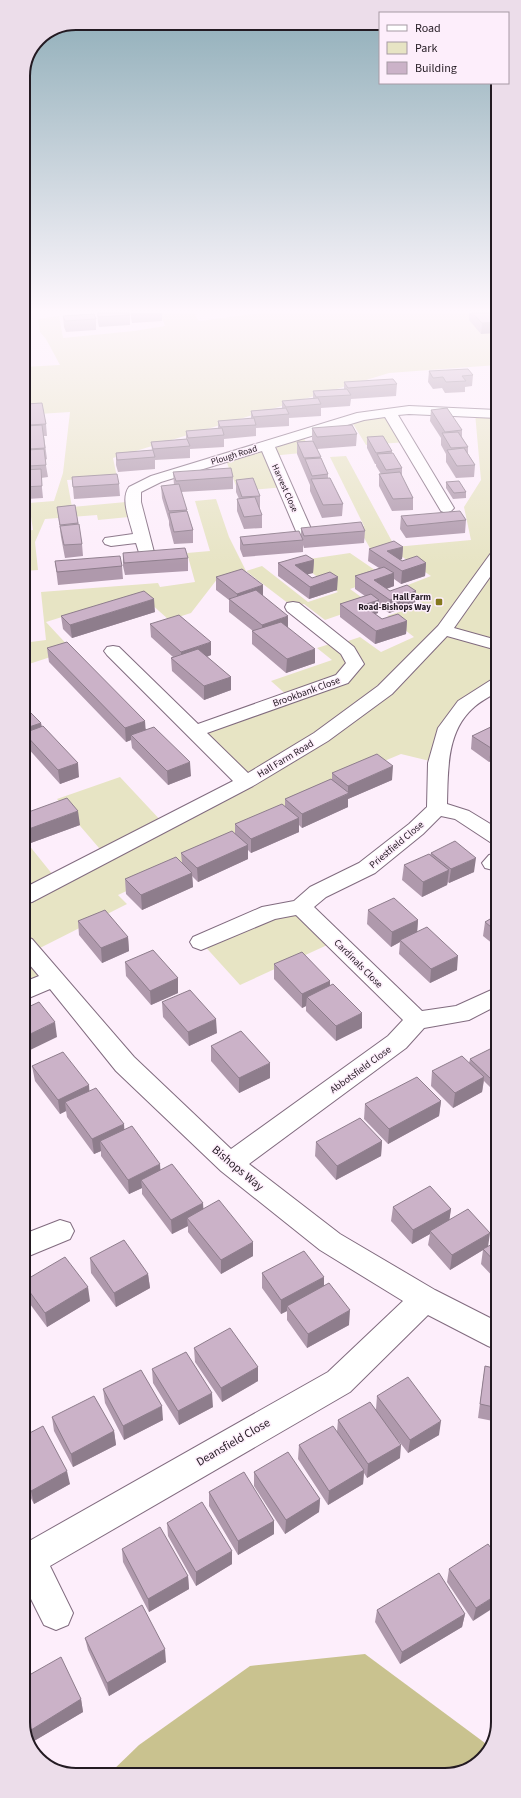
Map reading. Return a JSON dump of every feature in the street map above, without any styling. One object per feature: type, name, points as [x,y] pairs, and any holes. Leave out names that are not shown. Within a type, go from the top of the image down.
[{"type":"street","name":"Plough Road","points":[[147,556],[133,502],[134,490],[156,479],[362,416],[409,410],[491,414]]},
{"type":"street","points":[[389,412],[446,508]]},
{"type":"street","name":"Harvest Close","points":[[266,445],[304,531]]},
{"type":"street","points":[[111,541],[142,538]]},
{"type":"street","name":"Hall Farm Road","points":[[30,894],[246,782],[321,737],[385,690],[444,630],[491,564]]},
{"type":"street","name":"Brookbank Close","points":[[195,731],[342,678],[355,664],[348,651],[293,607]]},
{"type":"street","points":[[444,630],[491,643]]},
{"type":"street","points":[[113,651],[246,782]]},
{"type":"street","points":[[491,688],[465,705],[448,728],[438,763],[437,808],[462,815],[491,833]]},
{"type":"street","name":"Priestfield Close","points":[[302,907],[318,892],[367,868],[416,829],[437,808]]},
{"type":"street","points":[[201,942],[270,912],[302,907]]},
{"type":"street","name":"Cardinals Close","points":[[302,907],[417,1020]]},
{"type":"street","name":"Bishops Way","points":[[30,951],[125,1064],[230,1164],[320,1235],[425,1299],[491,1333]]},
{"type":"street","points":[[30,989],[54,978]]},
{"type":"street","points":[[417,1020],[461,1014],[491,998]]},
{"type":"street","name":"Abbotsfield Close","points":[[230,1164],[397,1042],[417,1020]]},
{"type":"street","points":[[30,1244],[60,1231]]},
{"type":"street","name":"Deansfield Close","points":[[30,1558],[339,1382],[425,1299]]},
{"type":"street","points":[[30,1567],[56,1613]]},
{"type":"green space","points":[[30,397],[311,397],[113,458],[117,477],[67,480],[72,507],[126,502],[129,517],[98,520],[97,515],[45,519],[35,542],[38,570],[30,571],[30,530],[33,530],[30,503],[54,501],[63,473],[70,412],[30,415]]},
{"type":"green space","points":[[389,412],[407,442],[366,445],[350,419]]},
{"type":"green space","points":[[475,413],[491,414],[491,688],[465,705],[438,763],[401,754],[322,787],[229,843],[118,895],[127,904],[32,952],[54,978],[30,989],[30,846],[57,880],[105,855],[57,799],[120,777],[164,824],[245,782],[195,731],[289,697],[271,681],[332,660],[317,648],[336,642],[339,644],[360,637],[381,652],[414,637],[387,616],[423,604],[400,588],[431,576],[389,548],[371,550],[358,527],[364,526],[330,457],[346,456],[395,547],[471,540],[464,507],[481,480]]},
{"type":"green space","points":[[302,434],[311,452],[271,456],[285,487],[238,491],[225,458]]},
{"type":"green space","points":[[216,499],[229,537],[246,571],[218,578],[191,613],[169,620],[139,593],[46,622],[72,650],[30,664],[30,642],[46,640],[41,592],[158,583],[160,587],[195,582],[187,553],[210,551],[195,501]]},
{"type":"green space","points":[[350,553],[385,577],[350,589],[371,604],[325,620],[304,604],[293,607],[246,571],[262,566],[308,602],[338,592],[296,561]]},
{"type":"green space","points":[[301,907],[336,941],[240,985],[201,942]]},
{"type":"shaded area","points":[[365,1654],[485,1743],[480,1752],[468,1762],[460,1766],[445,1768],[115,1768],[139,1745],[250,1666]]},
{"type":"building","points":[[318,398],[321,404],[286,407],[282,401]]},
{"type":"building","points":[[42,403],[46,424],[30,425],[30,404]]},
{"type":"building","points":[[286,408],[289,414],[253,417],[251,411]]},
{"type":"building","points":[[447,408],[462,430],[445,432],[431,410]]},
{"type":"building","points":[[254,418],[256,425],[220,427],[218,421]]},
{"type":"building","points":[[42,425],[45,448],[30,449],[30,426]]},
{"type":"building","points":[[352,425],[357,434],[317,437],[312,428]]},
{"type":"building","points":[[222,428],[224,435],[188,438],[186,431]]},
{"type":"building","points":[[458,432],[468,447],[451,448],[442,433]]},
{"type":"building","points":[[383,436],[392,451],[376,453],[367,437]]},
{"type":"building","points":[[187,439],[190,446],[153,449],[151,442]]},
{"type":"building","points":[[313,441],[321,457],[304,458],[297,442]]},
{"type":"building","points":[[464,448],[475,465],[457,466],[447,450]]},
{"type":"building","points":[[44,449],[46,465],[30,466],[30,450]]},
{"type":"building","points":[[153,450],[155,457],[117,460],[116,453]]},
{"type":"building","points":[[393,453],[402,468],[386,470],[377,454]]},
{"type":"building","points":[[321,458],[328,474],[312,476],[305,459]]},
{"type":"building","points":[[231,468],[233,477],[176,481],[173,472]]},
{"type":"building","points":[[41,469],[42,486],[30,487],[30,470]]},
{"type":"building","points":[[400,472],[413,498],[393,499],[379,474]]},
{"type":"building","points":[[117,474],[119,484],[73,487],[72,477]]},
{"type":"building","points":[[253,478],[260,496],[242,497],[236,480]]},
{"type":"building","points":[[330,478],[343,504],[323,505],[311,479]]},
{"type":"building","points":[[459,481],[466,492],[454,493],[446,482]]},
{"type":"building","points":[[179,484],[187,510],[169,511],[161,486]]},
{"type":"building","points":[[255,497],[262,515],[244,517],[237,499]]},
{"type":"building","points":[[75,505],[78,523],[60,525],[57,507]]},
{"type":"building","points":[[187,511],[193,530],[174,532],[169,513]]},
{"type":"building","points":[[460,511],[466,520],[407,526],[401,516]]},
{"type":"building","points":[[361,522],[365,531],[304,536],[301,528]]},
{"type":"building","points":[[79,524],[82,544],[64,545],[60,526]]},
{"type":"building","points":[[299,531],[303,540],[243,545],[240,537]]},
{"type":"building","points":[[394,541],[403,547],[387,551],[402,561],[417,556],[426,563],[402,571],[369,549]]},
{"type":"building","points":[[185,548],[188,558],[124,563],[123,553]]},
{"type":"building","points":[[306,555],[314,560],[295,565],[312,578],[330,572],[338,577],[310,587],[278,563]]},
{"type":"building","points":[[120,556],[122,566],[57,572],[55,561]]},
{"type":"building","points":[[384,567],[394,573],[374,580],[390,591],[407,585],[416,591],[390,600],[355,576]]},
{"type":"building","points":[[242,569],[263,585],[237,594],[216,577]]},
{"type":"building","points":[[256,590],[288,616],[262,625],[229,599]]},
{"type":"building","points":[[144,591],[154,599],[70,625],[61,616]]},
{"type":"building","points":[[371,594],[379,600],[363,605],[382,619],[398,614],[407,621],[376,631],[340,604]]},
{"type":"building","points":[[179,615],[211,642],[181,652],[150,624]]},
{"type":"building","points":[[281,622],[315,649],[287,659],[252,631]]},
{"type":"building","points":[[67,642],[145,721],[125,728],[47,648]]},
{"type":"building","points":[[198,649],[231,677],[204,686],[171,658]]},
{"type":"building","points":[[30,712],[41,723],[30,727]]},
{"type":"building","points":[[43,726],[78,763],[58,770],[30,740],[30,731]]},
{"type":"building","points":[[154,727],[190,762],[167,771],[131,735]]},
{"type":"building","points":[[491,727],[491,748],[472,736]]},
{"type":"building","points":[[377,754],[393,766],[348,786],[332,773]]},
{"type":"building","points":[[331,779],[349,793],[302,814],[285,799]]},
{"type":"building","points":[[67,798],[78,811],[30,829],[30,811]]},
{"type":"building","points":[[282,804],[299,818],[251,839],[235,824]]},
{"type":"building","points":[[232,831],[248,845],[197,868],[181,853]]},
{"type":"building","points":[[455,841],[476,858],[451,869],[431,853]]},
{"type":"building","points":[[429,854],[449,870],[423,882],[404,865]]},
{"type":"building","points":[[176,857],[192,873],[141,895],[125,879]]},
{"type":"building","points":[[394,898],[418,920],[392,932],[368,910]]},
{"type":"building","points":[[105,910],[128,937],[101,948],[78,921]]},
{"type":"building","points":[[491,918],[491,927],[485,922]]},
{"type":"building","points":[[427,927],[458,956],[431,969],[400,940]]},
{"type":"building","points":[[153,950],[178,978],[150,991],[125,962]]},
{"type":"building","points":[[302,952],[330,981],[302,994],[274,964]]},
{"type":"building","points":[[333,984],[362,1013],[336,1026],[307,997]]},
{"type":"building","points":[[190,990],[216,1019],[188,1032],[162,1002]]},
{"type":"building","points":[[39,1002],[55,1022],[30,1034],[30,1006]]},
{"type":"building","points":[[241,1031],[270,1063],[239,1078],[211,1046]]},
{"type":"building","points":[[490,1049],[491,1050],[491,1079],[470,1059]]},
{"type":"building","points":[[63,1052],[89,1085],[58,1100],[32,1066]]},
{"type":"building","points":[[462,1056],[484,1077],[455,1093],[432,1071]]},
{"type":"building","points":[[417,1077],[441,1101],[389,1129],[365,1104]]},
{"type":"building","points":[[96,1088],[124,1124],[92,1139],[65,1102]]},
{"type":"building","points":[[360,1118],[382,1141],[337,1166],[316,1142]]},
{"type":"building","points":[[132,1126],[160,1164],[128,1180],[100,1141]]},
{"type":"building","points":[[172,1164],[203,1203],[171,1220],[141,1180]]},
{"type":"building","points":[[430,1186],[451,1209],[413,1230],[393,1207]]},
{"type":"building","points":[[219,1200],[253,1242],[221,1260],[187,1218]]},
{"type":"building","points":[[468,1209],[490,1233],[452,1255],[430,1231]]},
{"type":"building","points":[[124,1240],[148,1274],[114,1293],[90,1258]]},
{"type":"building","points":[[491,1245],[491,1258],[483,1249]]},
{"type":"building","points":[[304,1251],[324,1277],[281,1300],[262,1273]]},
{"type":"building","points":[[65,1257],[88,1287],[45,1313],[30,1292],[30,1277]]},
{"type":"building","points":[[329,1283],[350,1310],[308,1334],[287,1306]]},
{"type":"building","points":[[230,1328],[258,1367],[221,1388],[194,1348]]},
{"type":"building","points":[[186,1352],[212,1393],[178,1411],[152,1369]]},
{"type":"building","points":[[485,1366],[491,1367],[491,1406],[480,1404]]},
{"type":"building","points":[[141,1370],[162,1406],[123,1426],[103,1389]]},
{"type":"building","points":[[408,1377],[441,1421],[410,1440],[377,1396]]},
{"type":"building","points":[[94,1396],[114,1431],[71,1454],[52,1417]]},
{"type":"building","points":[[370,1402],[401,1445],[368,1464],[338,1420]]},
{"type":"building","points":[[43,1426],[67,1471],[31,1491],[30,1489],[30,1433]]},
{"type":"building","points":[[333,1426],[364,1470],[329,1491],[299,1445]]},
{"type":"building","points":[[288,1452],[320,1499],[286,1520],[254,1472]]},
{"type":"building","points":[[244,1472],[274,1521],[238,1541],[209,1492]]},
{"type":"building","points":[[202,1502],[232,1551],[196,1572],[167,1523]]},
{"type":"building","points":[[160,1527],[188,1576],[148,1599],[122,1549]]},
{"type":"building","points":[[488,1544],[491,1548],[491,1598],[476,1608],[449,1569]]},
{"type":"building","points":[[439,1573],[465,1614],[402,1652],[377,1610]]},
{"type":"building","points":[[142,1605],[165,1649],[107,1683],[85,1638]]},
{"type":"building","points":[[61,1657],[81,1699],[31,1730],[30,1675]]},
{"type":"place","name":"Hall Farm Road-Bishops Way","points":[[439,602]]}]
